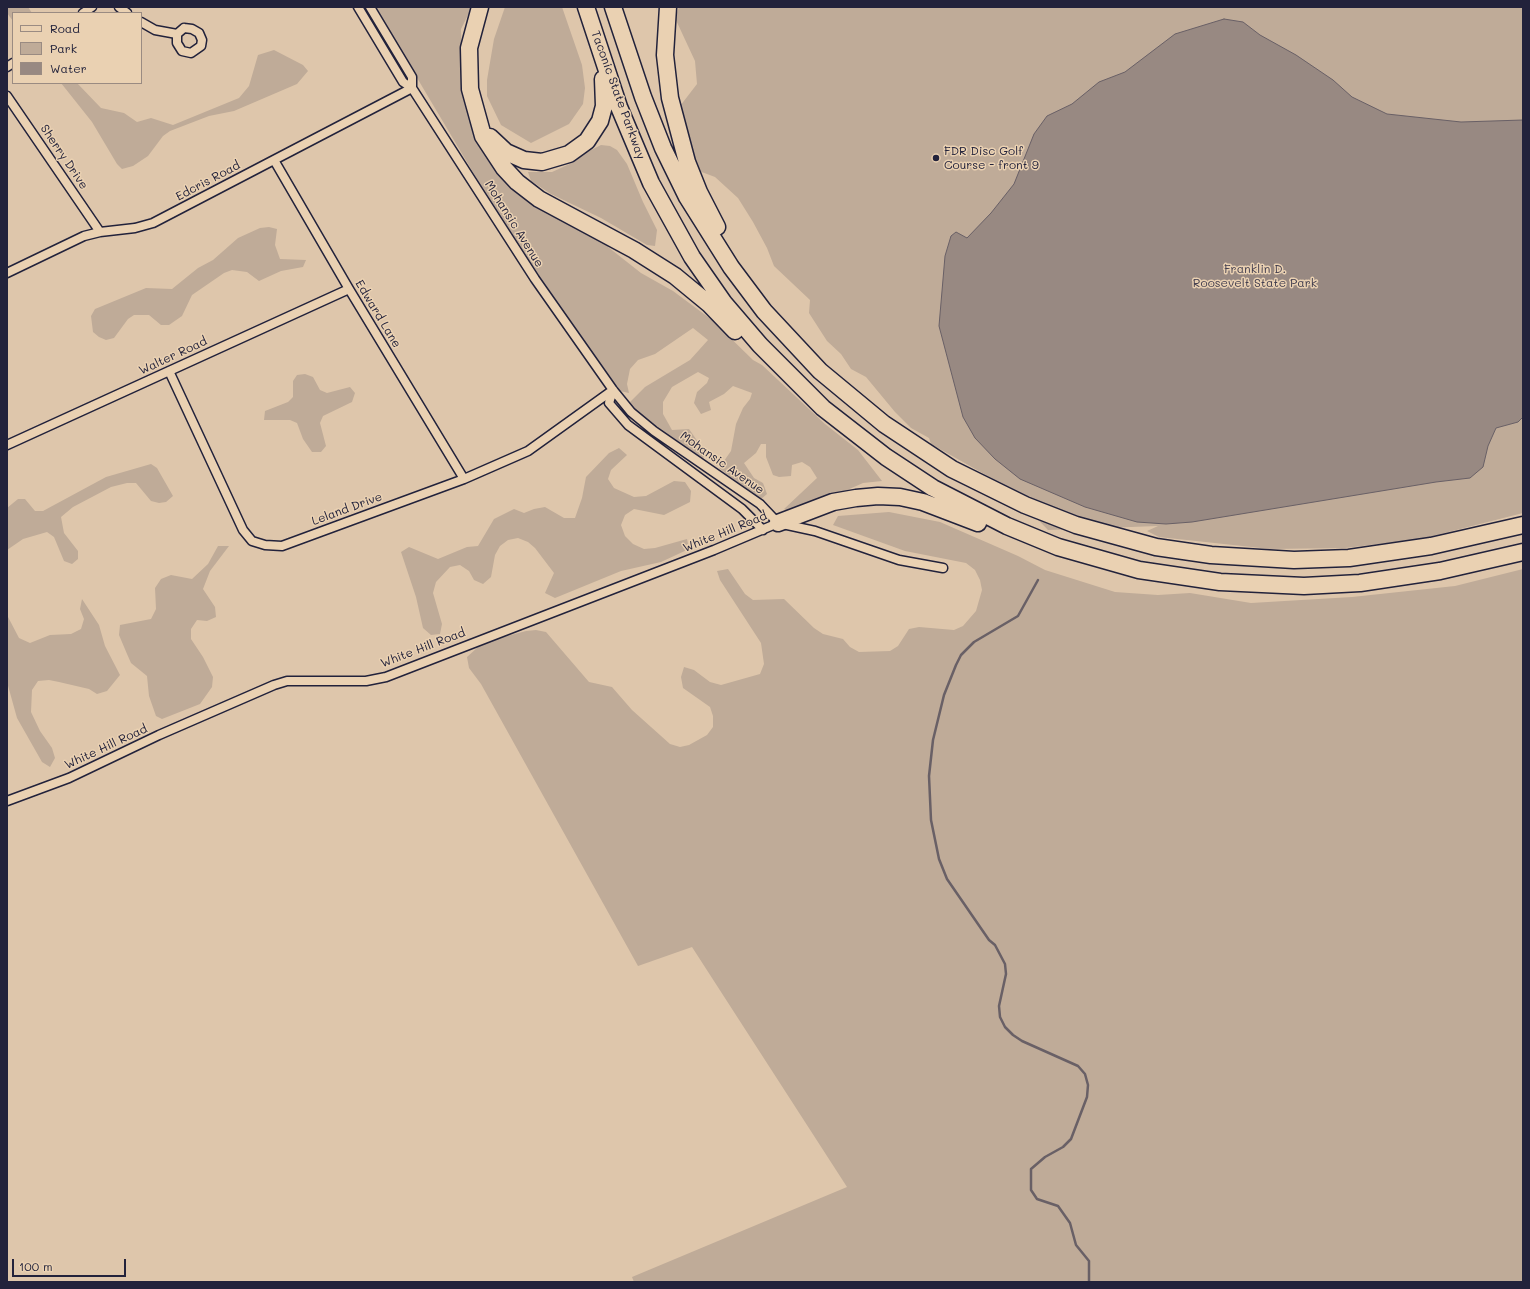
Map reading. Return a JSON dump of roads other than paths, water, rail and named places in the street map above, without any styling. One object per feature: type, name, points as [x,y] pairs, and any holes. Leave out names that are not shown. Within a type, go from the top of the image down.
[{"type":"highway","points":[[480,7],[471,35],[468,62],[470,89],[475,114],[483,136],[494,154],[510,175],[524,188],[547,203],[634,250],[675,276],[709,304],[762,360],[774,368],[787,373]]},
{"type":"highway","name":"Taconic State Parkway","points":[[586,7],[619,107],[640,158],[678,233],[724,303],[760,346],[823,408],[886,458],[933,488],[1007,526],[1085,555],[1138,570],[1192,579],[1248,584],[1304,586],[1360,583],[1413,576],[1468,566],[1523,552]]},
{"type":"highway","name":"Taconic State Parkway","points":[[613,7],[643,97],[663,148],[687,197],[731,267],[764,310],[800,351],[841,389],[884,424],[928,455],[976,482],[1025,505],[1076,525],[1129,540],[1183,551],[1239,558],[1294,560],[1349,558],[1404,551],[1458,540],[1523,524]]},
{"type":"highway","points":[[668,7],[665,55],[674,115],[687,162],[696,185],[710,215],[731,250],[731,267]]},
{"type":"highway","points":[[475,114],[491,138],[501,148],[512,155],[536,162],[563,157],[575,151],[587,141],[600,121],[605,99],[603,84],[605,62]]},
{"type":"highway","points":[[778,523],[818,507],[842,500],[863,497],[893,497],[930,504],[1030,544],[1085,555]]},
{"type":"street","name":"Mohansic Avenue","points":[[358,7],[403,82],[412,88],[522,259],[613,390],[627,407],[645,424],[760,504],[778,523]]},
{"type":"street","name":"Mohansic Avenue","points":[[370,7],[412,77],[412,88]]},
{"type":"street","points":[[142,23],[155,30],[177,34]]},
{"type":"street","name":"Edcris Road","points":[[7,273],[84,236],[100,232],[136,228],[153,223],[412,88]]},
{"type":"street","name":"Sherry Drive","points":[[7,96],[100,232]]},
{"type":"street","name":"Edward Lane","points":[[274,160],[349,289],[464,479]]},
{"type":"street","name":"Walter Road","points":[[7,445],[349,289]]},
{"type":"street","name":"Leland Drive","points":[[169,371],[232,510],[243,530],[252,541],[265,545],[282,546],[464,479],[528,451],[613,390]]},
{"type":"street","name":"Mohansic Avenue","points":[[613,390],[609,403],[628,425],[742,509],[763,530]]},
{"type":"street","points":[[778,523],[815,531],[899,560],[943,568]]},
{"type":"street","name":"White Hill Road","points":[[7,801],[69,778],[159,735],[274,685],[287,681],[366,681],[386,677],[778,523]]},
{"type":"water","name":"Franklin D. Roosevelt State Park","points":[[1224,19],[1243,22],[1260,35],[1296,55],[1333,80],[1352,97],[1387,114],[1461,122],[1523,120],[1523,417],[1518,422],[1496,428],[1488,446],[1483,467],[1470,478],[1436,482],[1192,522],[1166,524],[1137,522],[1085,507],[1020,479],[995,459],[975,438],[963,417],[939,326],[945,256],[951,236],[956,232],[967,238],[991,213],[1014,184],[1034,134],[1047,116],[1072,104],[1099,82],[1125,72],[1175,34]]},
{"type":"waterway","points":[[1038,580],[1018,616],[974,642],[961,655],[956,665],[944,695],[933,740],[929,776],[931,820],[939,859],[947,879],[989,940],[995,945],[1005,964],[1006,974],[999,1006],[1000,1017],[1005,1027],[1022,1041],[1078,1066],[1085,1074],[1088,1085],[1087,1097],[1071,1139],[1063,1147],[1045,1157],[1031,1169],[1031,1190],[1037,1199],[1058,1206],[1070,1223],[1076,1245],[1089,1261],[1089,1282]]},
{"type":"place","name":"FDR Disc Golf Course - front 9","points":[[936,158]]}]
